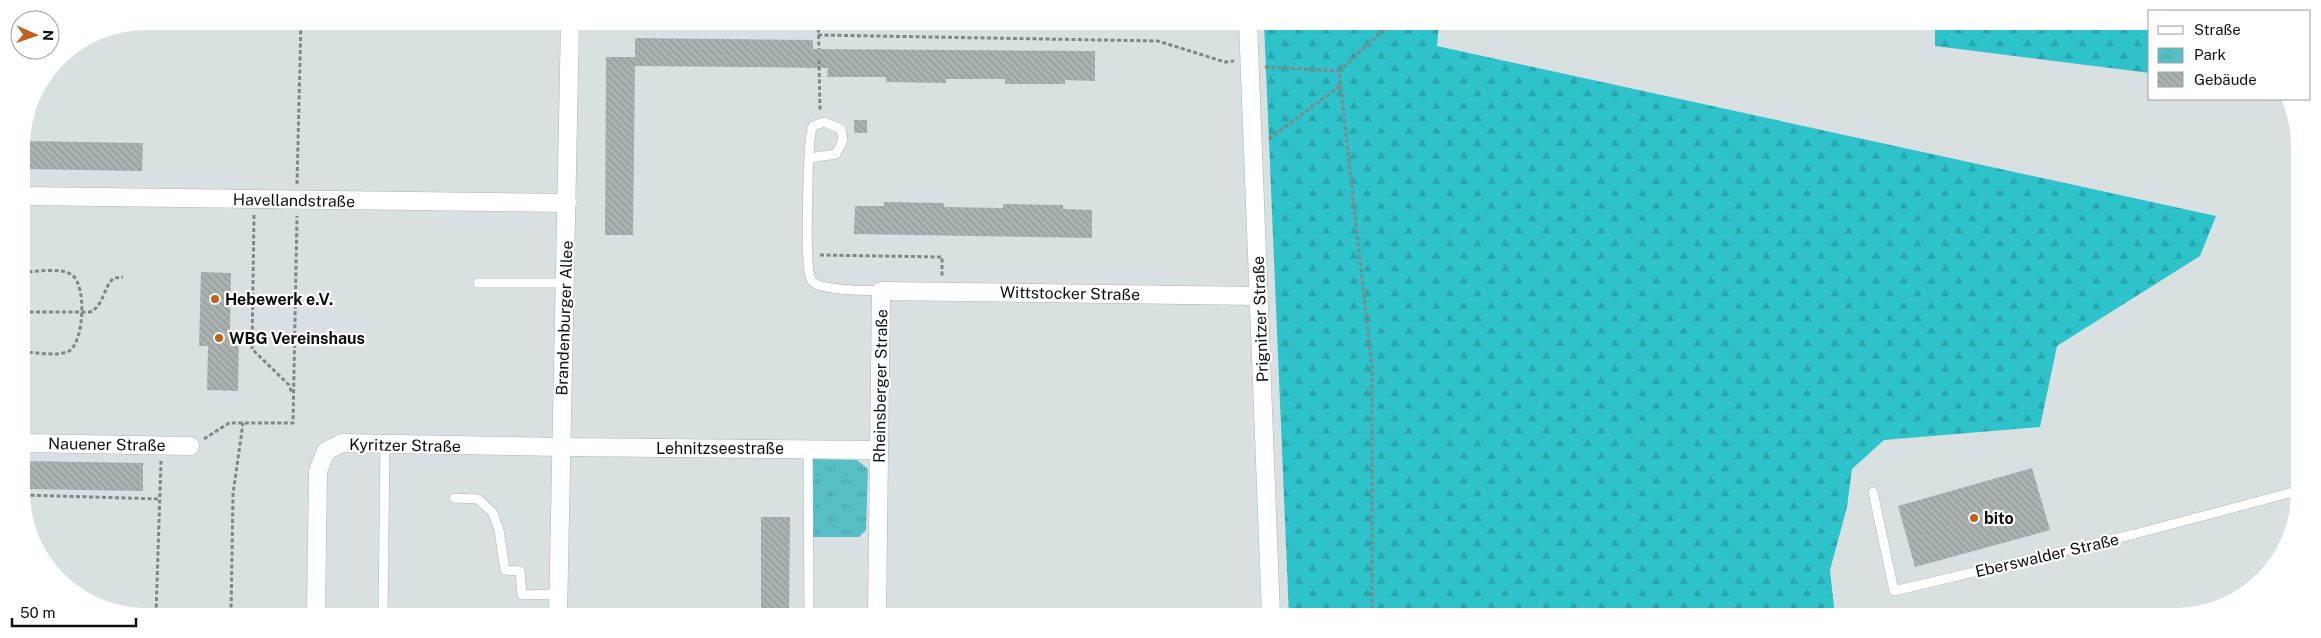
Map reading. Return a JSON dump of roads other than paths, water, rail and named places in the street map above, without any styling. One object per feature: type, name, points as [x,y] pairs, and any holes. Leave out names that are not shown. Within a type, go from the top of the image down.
[{"type":"street","name":"Brandenburger Allee","points":[[558,608],[570,30]]},
{"type":"street","name":"Prignitzer Straße","points":[[1248,30],[1271,608]]},
{"type":"street","name":"Havellandstraße","points":[[30,196],[567,203]]},
{"type":"street","name":"Wittstocker Straße","points":[[881,291],[1259,296]]},
{"type":"street","name":"Rheinsberger Straße","points":[[877,608],[881,291]]},
{"type":"street","name":"Nauener Straße","points":[[30,443],[190,446]]},
{"type":"street","name":"Kyritzer Straße","points":[[316,608],[318,471],[326,452],[342,443],[560,448]]},
{"type":"street","name":"Lehnitzseestraße","points":[[560,448],[879,450]]},
{"type":"lane","name":"Rheinsberger Straße","points":[[809,158],[836,154],[842,146],[844,137],[841,129],[829,122],[821,122],[813,126],[810,132],[809,158],[808,255],[809,273],[813,282],[818,285],[881,291]]},
{"type":"lane","points":[[478,283],[565,283]]},
{"type":"lane","points":[[382,608],[386,444]]},
{"type":"lane","points":[[808,449],[809,608]]},
{"type":"lane","name":"Eberswalder Straße","points":[[1873,492],[1894,591],[2135,534],[2291,493]]},
{"type":"lane","points":[[454,498],[478,499],[493,513],[499,530],[505,570],[520,571],[522,595],[558,594]]},
{"type":"place","name":"Hebewerk e.V.","points":[[215,299]]},
{"type":"place","name":"WBG Vereinshaus","points":[[219,338]]},
{"type":"place","name":"bito","points":[[1974,518]]}]
